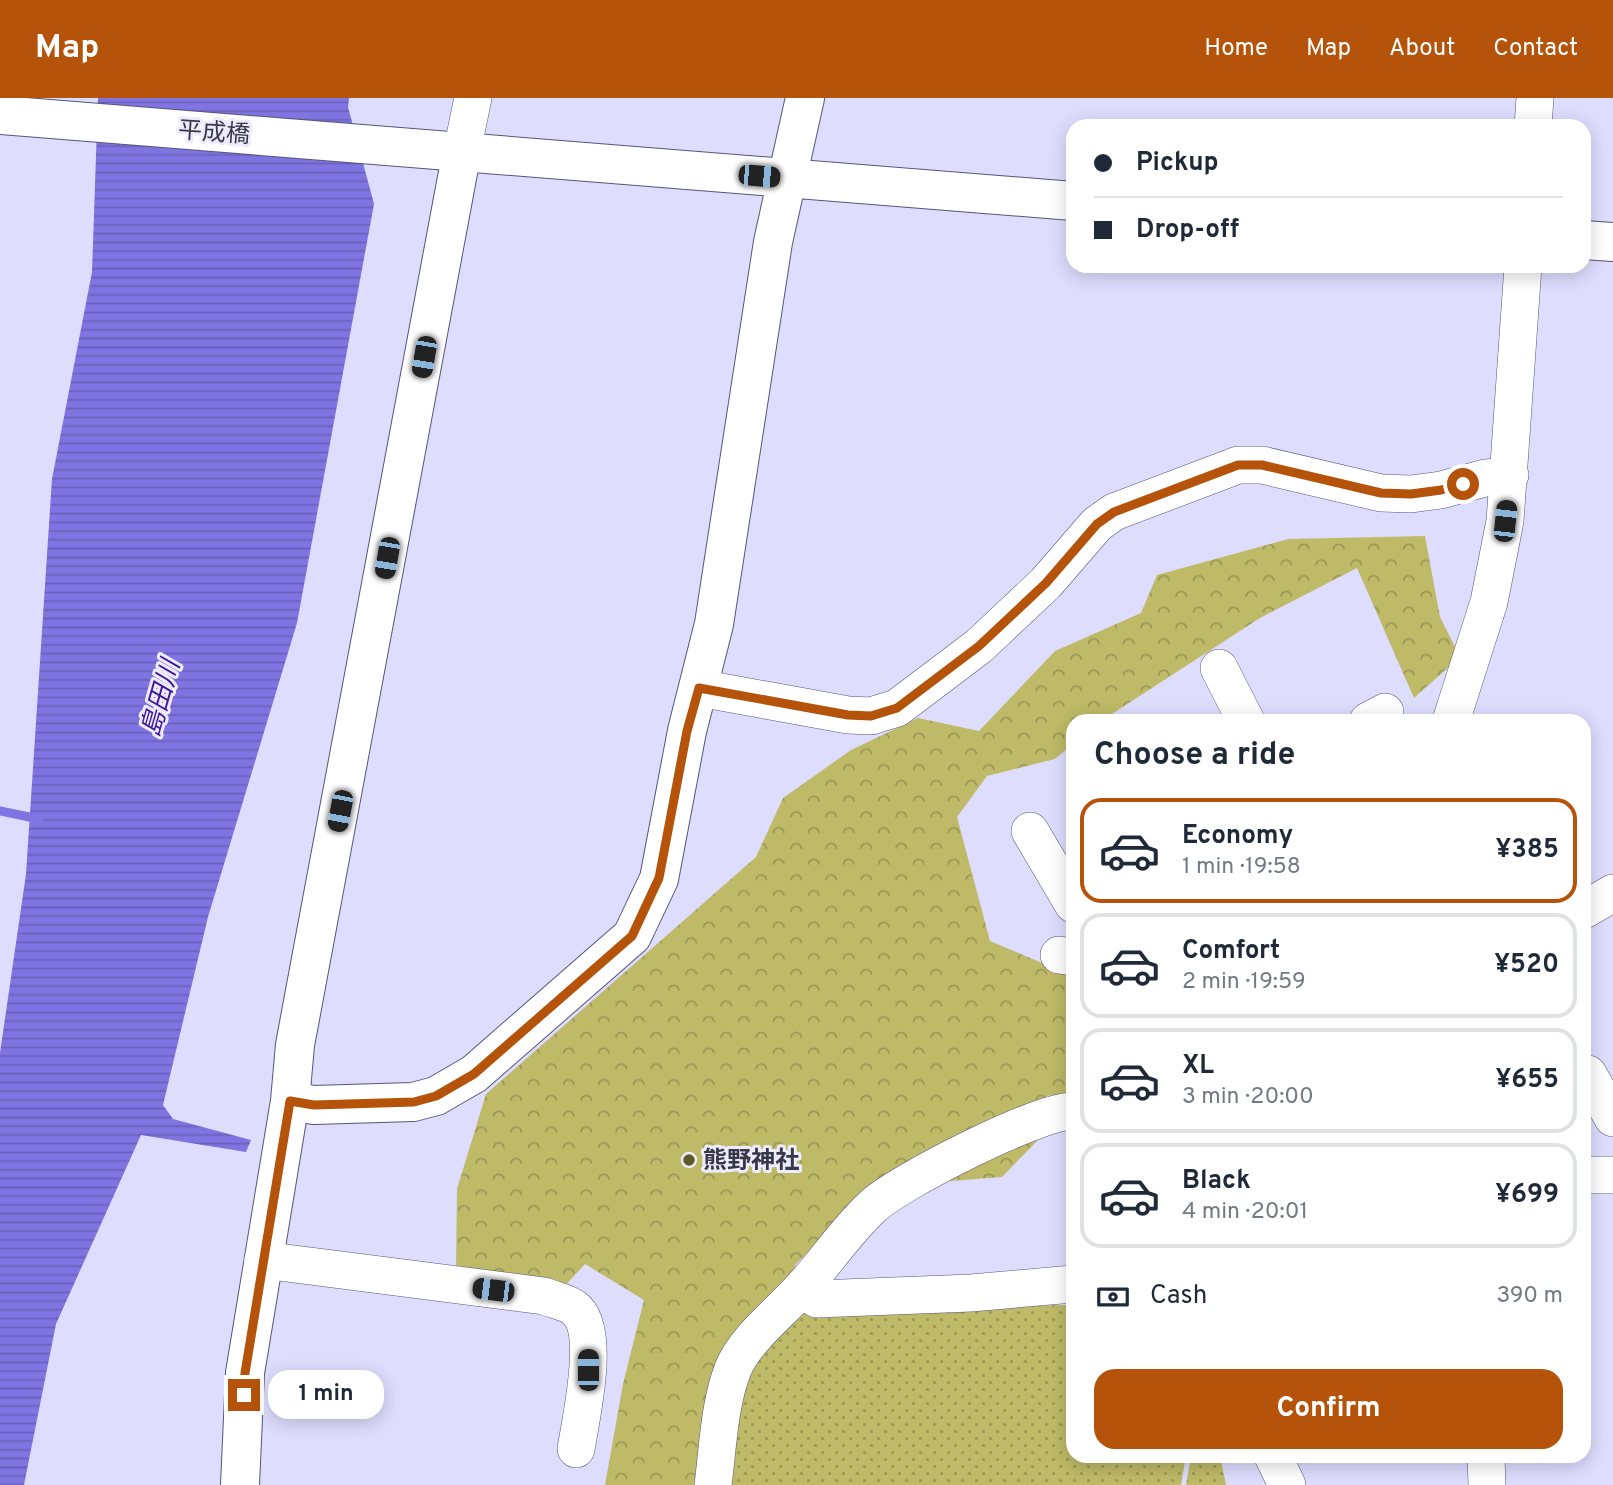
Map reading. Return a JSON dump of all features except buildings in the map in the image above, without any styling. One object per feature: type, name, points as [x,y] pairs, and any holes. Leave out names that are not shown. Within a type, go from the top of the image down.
[{"type":"street","points":[[240,1485],[245,1373],[290,1101],[295,1045],[445,150],[473,98]]},
{"type":"street","points":[[290,1101],[314,1105],[414,1102],[436,1096],[474,1074],[632,936],[659,878],[687,731],[714,624],[773,242],[805,98]]},
{"type":"street","points":[[1534,119],[1535,98]]},
{"type":"street","name":"平成橋","points":[[0,116],[1066,200]]},
{"type":"street","points":[[1591,241],[1613,243]]},
{"type":"street","points":[[1453,714],[1489,602],[1505,521],[1523,273]]},
{"type":"street","points":[[699,688],[848,715],[871,716],[897,708],[979,646],[1046,583],[1097,524],[1114,512],[1238,465],[1262,465],[1381,493],[1411,494],[1441,490],[1485,478],[1510,475]]},
{"type":"street","points":[[1219,668],[1242,714]]},
{"type":"street","points":[[1030,831],[1066,892]]},
{"type":"street","points":[[1591,906],[1613,893]]},
{"type":"street","points":[[1595,1070],[1613,1118]]},
{"type":"street","points":[[713,1485],[725,1396],[734,1367],[756,1336],[802,1288],[872,1206],[909,1181],[1031,1121],[1066,1113]]},
{"type":"street","points":[[1591,1175],[1613,1175]]},
{"type":"street","points":[[263,1260],[544,1296],[575,1308],[588,1328],[588,1370],[576,1449]]},
{"type":"street","points":[[802,1288],[817,1299],[971,1293],[1066,1285]]},
{"type":"street","points":[[1276,1463],[1287,1485]]},
{"type":"street","points":[[1486,1463],[1487,1485]]},
{"type":"green space","points":[[1425,536],[1440,617],[1460,657],[1414,698],[1357,568],[1260,618],[1112,714],[1066,714],[1066,750],[1055,759],[987,776],[957,817],[990,941],[1066,973],[1066,1094],[1046,1096],[1037,1141],[1002,1177],[873,1187],[795,1265],[815,1316],[696,1485],[605,1485],[623,1384],[644,1300],[585,1264],[561,1290],[456,1270],[457,1189],[486,1094],[756,857],[783,798],[851,750],[918,718],[979,731],[1055,651],[1141,613],[1157,575],[1288,539]]},
{"type":"green space","points":[[1066,1305],[1066,1463],[1185,1463],[1181,1485],[724,1485],[744,1368],[806,1309]]},
{"type":"green space","points":[[1190,1463],[1221,1463],[1226,1485],[1186,1485]]},
{"type":"water","name":"島田川","points":[[98,98],[349,98],[348,107],[374,204],[297,623],[208,917],[163,1105],[173,1119],[251,1140],[246,1152],[141,1135],[56,1324],[24,1485],[0,1485],[0,1053],[26,874],[52,479],[92,272]]},
{"type":"waterway","points":[[0,811],[39,819]]},
{"type":"place","name":"熊野神社","points":[[689,1160]]},
{"type":"route","points":[[244,1395],[245,1373],[290,1101],[314,1105],[414,1102],[436,1096],[474,1074],[632,936],[659,878],[687,731],[699,688],[848,715],[871,716],[897,708],[979,646],[1046,583],[1097,524],[1114,512],[1238,465],[1262,465],[1381,493],[1411,494],[1463,484]]}]
